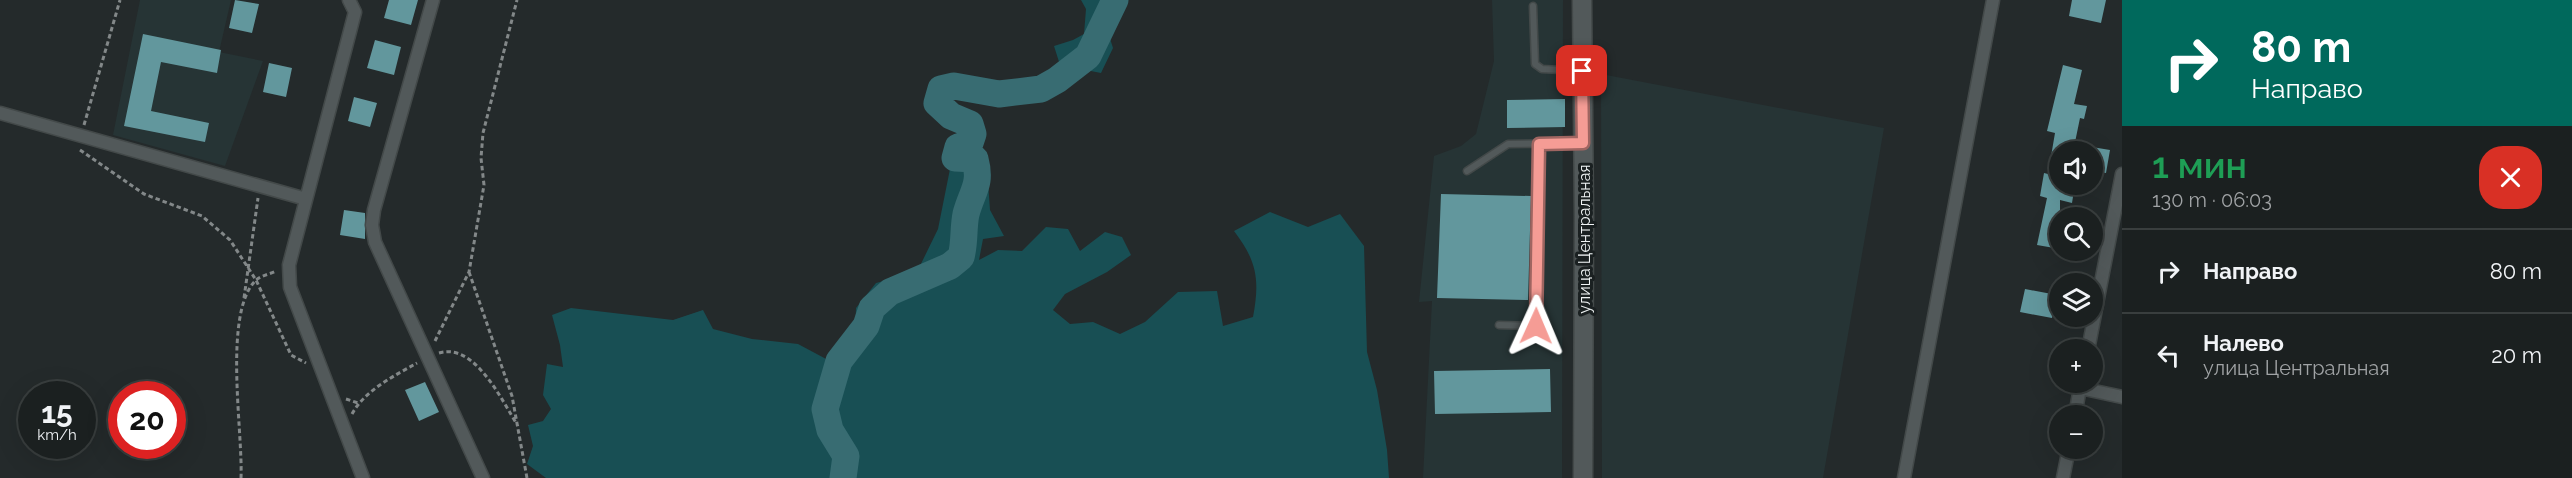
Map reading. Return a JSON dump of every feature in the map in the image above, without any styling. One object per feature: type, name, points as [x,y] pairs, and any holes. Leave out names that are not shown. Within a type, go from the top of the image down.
[{"type":"main road","name":"улица Центральная","points":[[1581,0],[1583,478]]},
{"type":"street","points":[[349,0],[355,12],[289,265],[290,287],[363,478]]},
{"type":"street","points":[[434,0],[374,210],[372,225],[375,242],[483,478]]},
{"type":"street","points":[[1904,478],[1993,0]]},
{"type":"street","points":[[0,113],[306,200]]},
{"type":"street","points":[[2090,339],[2122,174]]},
{"type":"street","points":[[2103,391],[2122,397]]},
{"type":"street","points":[[2063,478],[2067,459]]},
{"type":"lane","points":[[1533,6],[1534,64],[1542,69],[1582,71]]},
{"type":"lane","points":[[1467,171],[1508,144],[1583,143]]},
{"type":"lane","points":[[1499,325],[1536,326],[1539,144]]},
{"type":"path","points":[[81,136],[120,0]]},
{"type":"path","points":[[428,357],[469,272],[484,185],[481,158],[483,133],[517,0]]},
{"type":"path","points":[[78,149],[144,194],[202,216],[230,240],[256,280],[291,355],[324,374]]},
{"type":"path","points":[[241,478],[237,350],[258,209],[258,186]]},
{"type":"path","points":[[244,300],[256,280],[289,265]]},
{"type":"path","points":[[469,272],[512,396],[527,478]]},
{"type":"path","points":[[344,429],[358,403],[387,380],[428,357],[449,350],[465,356],[483,371],[518,426]]},
{"type":"shaded area","points":[[140,0],[231,0],[219,52],[263,61],[225,166],[113,135]]},
{"type":"shaded area","points":[[1081,0],[1123,0],[1121,8],[1107,29],[1113,48],[1101,73],[1060,65],[1054,46],[1084,34],[1086,9]]},
{"type":"shaded area","points":[[1492,0],[1563,0],[1562,478],[1423,478],[1432,301],[1419,302],[1434,156],[1461,146],[1476,134],[1494,61]]},
{"type":"shaded area","points":[[1601,74],[1884,128],[1823,478],[1602,478]]},
{"type":"shaded area","points":[[987,168],[990,210],[1004,236],[983,239],[979,260],[998,250],[1022,251],[1046,227],[1068,229],[1080,251],[1105,232],[1122,237],[1131,255],[1107,272],[1065,294],[1053,310],[1070,324],[1093,322],[1120,334],[1145,322],[1178,292],[1217,291],[1223,326],[1253,317],[1256,292],[1255,271],[1248,252],[1234,231],[1270,212],[1308,227],[1340,214],[1364,246],[1367,352],[1377,390],[1387,450],[1389,478],[546,478],[527,464],[533,446],[528,425],[543,421],[551,409],[543,395],[547,364],[563,367],[552,315],[571,308],[673,320],[703,310],[713,329],[752,339],[798,344],[828,360],[855,338],[856,308],[876,283],[917,272],[938,229],[950,169]]},
{"type":"building","points":[[235,0],[259,4],[252,33],[229,28]]},
{"type":"building","points":[[389,0],[418,0],[411,25],[384,18]]},
{"type":"building","points":[[2072,0],[2106,0],[2101,23],[2069,16]]},
{"type":"building","points":[[143,34],[221,50],[217,73],[161,62],[151,111],[209,123],[205,142],[124,126]]},
{"type":"building","points":[[375,40],[401,47],[394,75],[367,68]]},
{"type":"building","points":[[269,63],[292,68],[286,97],[263,92]]},
{"type":"building","points":[[2063,65],[2082,70],[2074,104],[2087,106],[2084,119],[2080,118],[2075,141],[2054,141],[2055,133],[2047,131]]},
{"type":"building","points":[[354,97],[377,103],[370,127],[348,121]]},
{"type":"building","points":[[1565,99],[1565,127],[1507,128],[1507,100]]},
{"type":"building","points":[[2103,149],[2110,150],[2106,173],[2103,173]]},
{"type":"building","points":[[2049,168],[2049,195],[2073,195],[2072,203],[2060,200],[2060,207],[2049,207],[2049,247],[2037,245],[2047,198],[2040,196],[2044,173],[2048,174]]},
{"type":"building","points":[[1441,194],[1531,196],[1528,300],[1437,298]]},
{"type":"building","points":[[344,210],[365,213],[365,239],[340,235]]},
{"type":"building","points":[[2025,289],[2049,294],[2049,317],[2020,312]]},
{"type":"building","points":[[1550,369],[1551,412],[1435,414],[1434,371]]},
{"type":"building","points":[[425,382],[439,412],[419,421],[405,390]]},
{"type":"waterway","points":[[843,478],[846,456],[830,430],[825,409],[839,361],[866,326],[872,308],[890,292],[950,266],[961,257],[966,214],[977,182],[977,168],[975,159],[955,158],[958,147],[970,143],[973,134],[970,124],[951,116],[937,103],[941,89],[954,86],[999,94],[1041,89],[1057,80],[1088,56],[1115,0]]},
{"type":"route","points":[[1536,326],[1539,144],[1583,143],[1582,71]]}]
